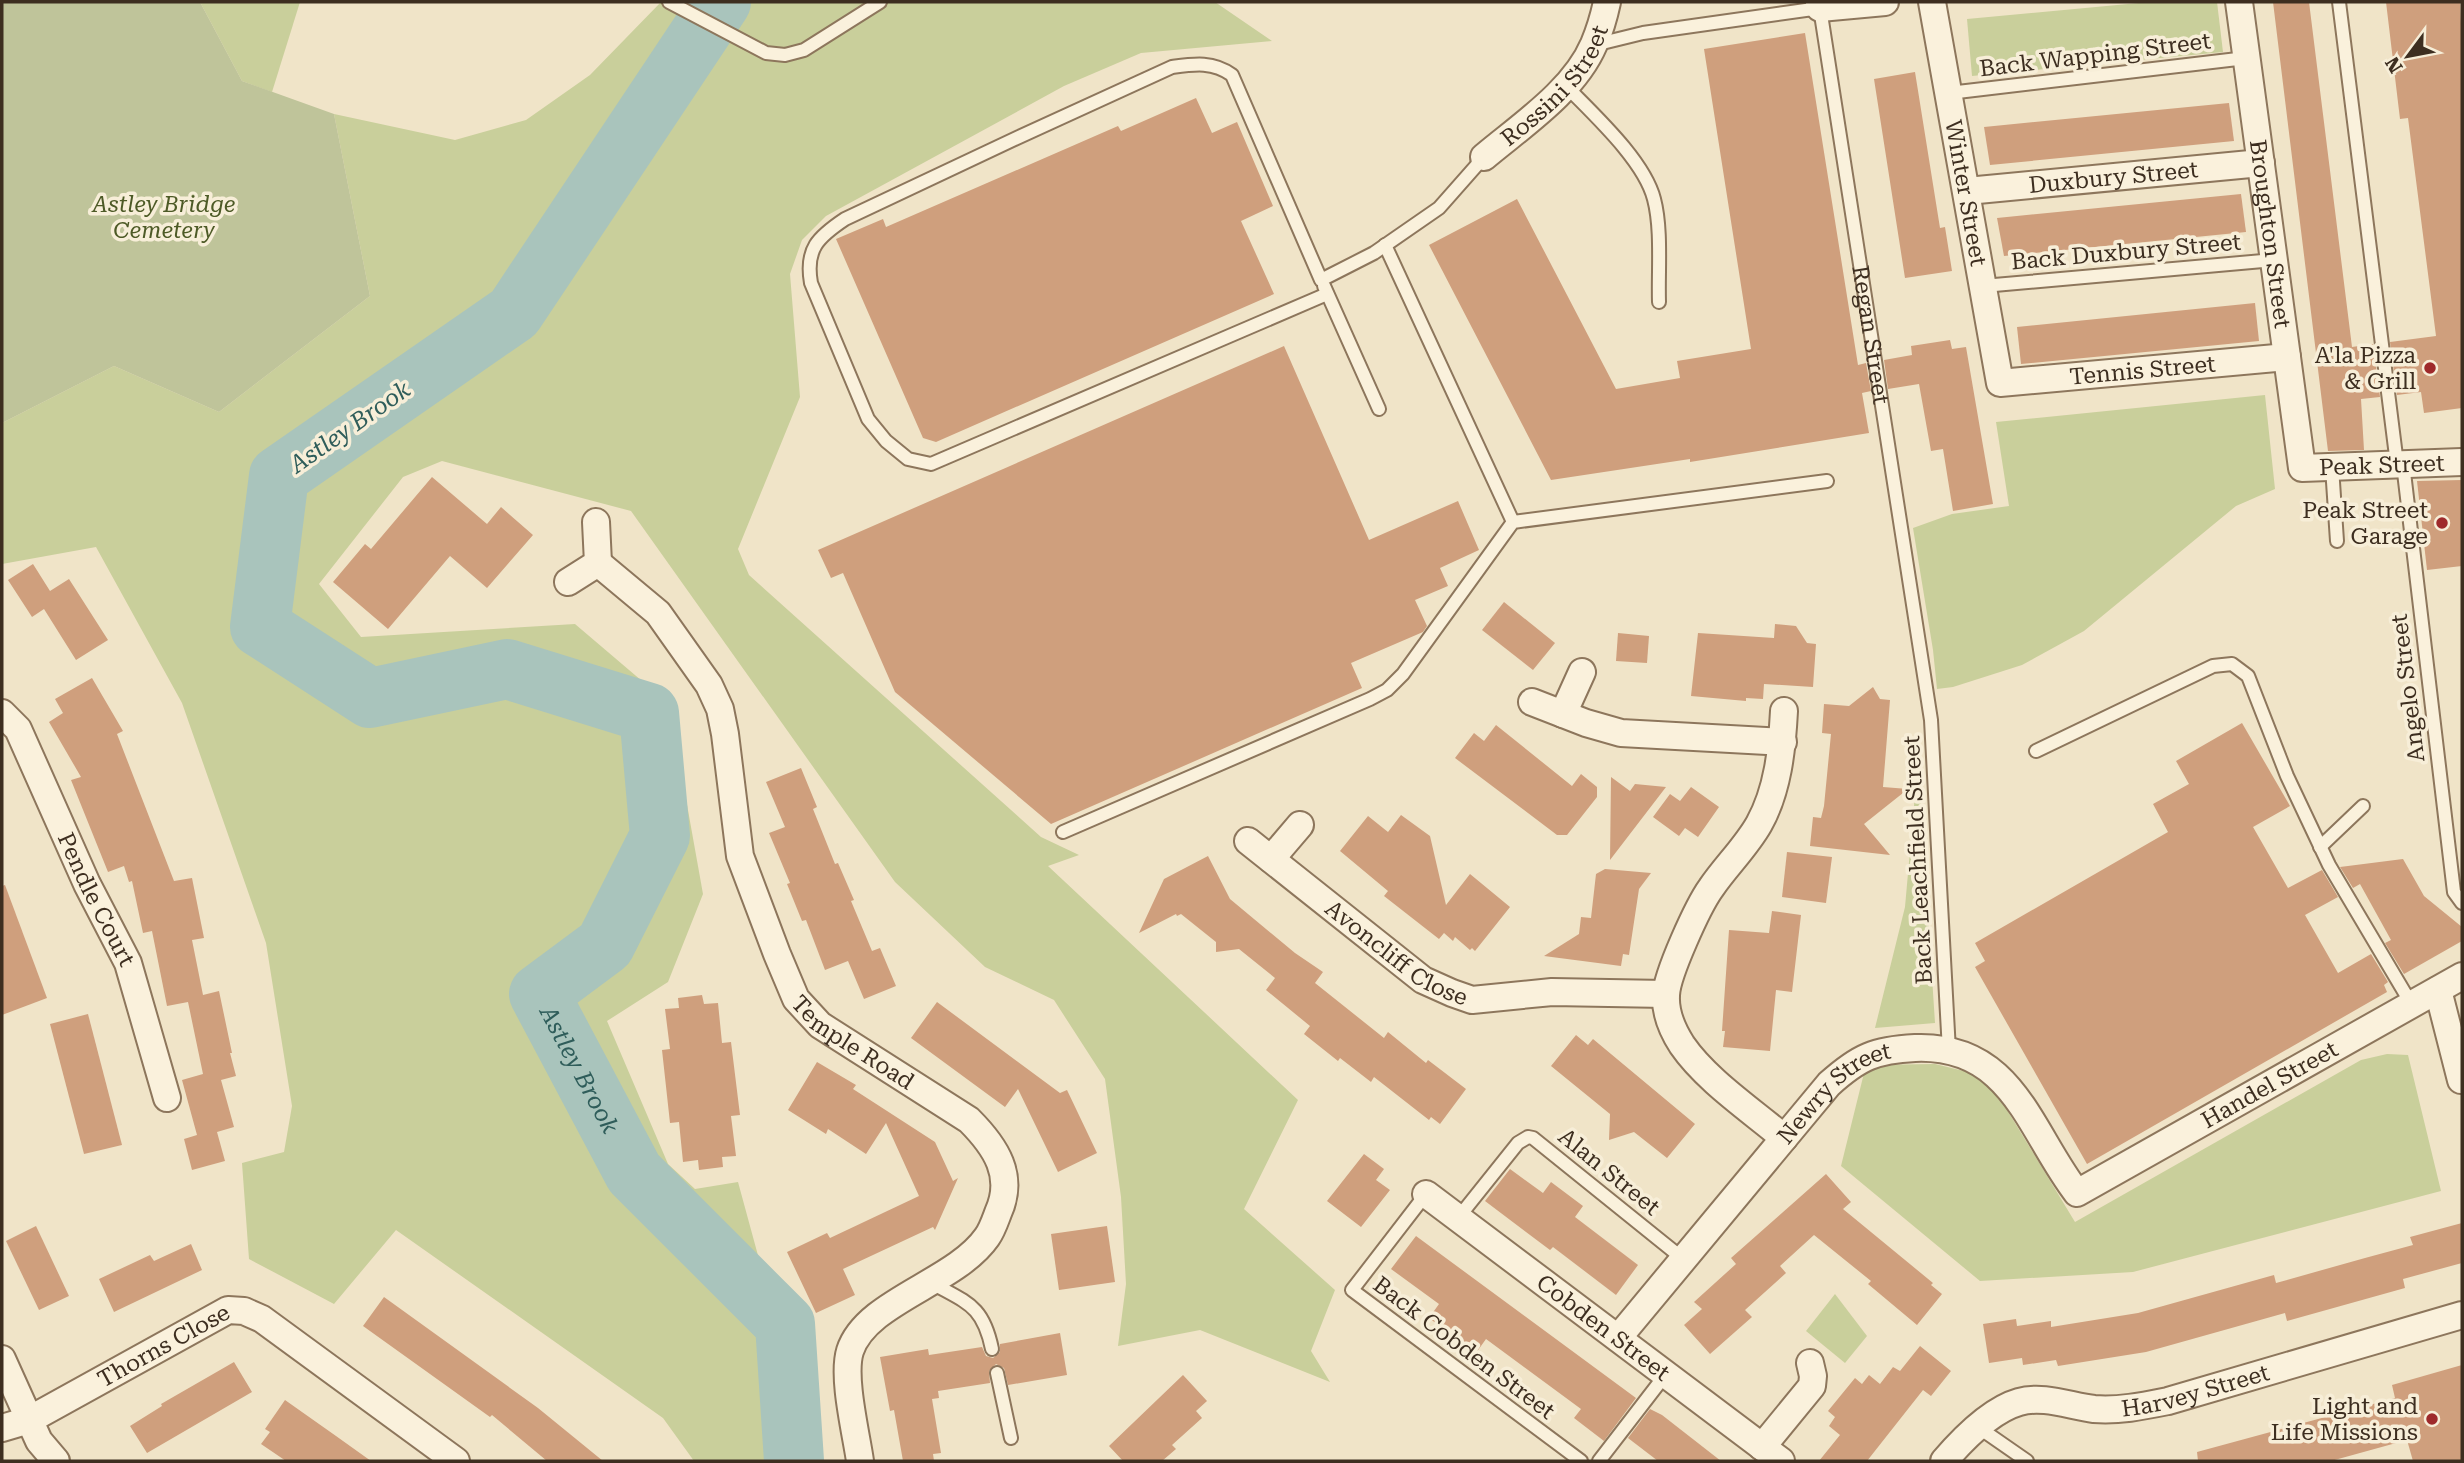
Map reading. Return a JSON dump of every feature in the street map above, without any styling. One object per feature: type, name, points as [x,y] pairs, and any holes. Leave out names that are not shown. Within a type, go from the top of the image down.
[{"type":"street","name":"Rossini Street","points":[[1484,157],[1565,85],[1594,45],[1607,2]]},
{"type":"street","points":[[1820,5],[1885,2]]},
{"type":"street","name":"Winter Street","points":[[1932,2],[2000,383]]},
{"type":"street","name":"Broughton Street","points":[[2239,2],[2302,468]]},
{"type":"street","name":"Duxbury Street","points":[[1967,191],[2261,163]]},
{"type":"street","name":"Tennis Street","points":[[2000,383],[2287,357]]},
{"type":"street","name":"Peak Street","points":[[2302,468],[2462,462]]},
{"type":"street","points":[[568,582],[598,563],[596,522]]},
{"type":"street","name":"Temple Road","points":[[598,563],[658,613],[709,685],[720,709],[740,856],[796,999],[820,1025],[969,1120],[985,1136],[1006,1178],[1006,1197],[987,1237],[966,1259],[875,1317],[859,1332],[850,1350],[847,1368],[860,1461]]},
{"type":"street","points":[[1563,713],[1582,672]]},
{"type":"street","points":[[1532,702],[1621,733],[1783,742]]},
{"type":"street","points":[[1784,711],[1783,742],[1775,781],[1759,824],[1710,889],[1686,938],[1665,994],[1670,1021],[1683,1045],[1713,1079],[1784,1138]]},
{"type":"street","name":"Pendle Court","points":[[2,713],[18,729],[87,884],[128,962],[167,1098]]},
{"type":"street","points":[[1271,859],[1300,825]]},
{"type":"street","name":"Avoncliff Close","points":[[1248,841],[1423,980],[1452,993],[1472,1000],[1552,992],[1665,994]]},
{"type":"street","name":"Handel Street","points":[[2077,1193],[2462,976]]},
{"type":"street","points":[[2438,990],[2462,1083]]},
{"type":"street","name":"Newry Street","points":[[1618,1338],[1829,1084],[1863,1057],[1890,1050],[1920,1048],[1949,1051],[1980,1062],[2015,1093],[2077,1193]]},
{"type":"street","name":"Cobden Street","points":[[1426,1194],[1772,1454]]},
{"type":"street","name":"Thorns Close","points":[[2,1428],[29,1420],[228,1310],[244,1311],[262,1320],[456,1461]]},
{"type":"street","name":"Harvey Street","points":[[1944,1461],[1978,1427],[2019,1402],[2047,1401],[2108,1410],[2137,1408],[2462,1315]]},
{"type":"street","points":[[2,1359],[39,1441],[56,1461]]},
{"type":"street","points":[[1772,1454],[1812,1386],[1810,1363]]},
{"type":"lane","points":[[669,2],[766,53],[785,55],[804,50],[880,2]]},
{"type":"lane","name":"Angelo Street","points":[[2339,2],[2454,892],[2462,903]]},
{"type":"lane","points":[[1594,45],[1643,33],[1820,5]]},
{"type":"lane","name":"Regan Street","points":[[1820,5],[1923,667]]},
{"type":"lane","name":"Back Wapping Street","points":[[1949,93],[2246,58]]},
{"type":"lane","points":[[1327,294],[931,464],[908,459],[886,441],[868,419],[811,283],[808,264],[814,247],[826,232],[845,219],[1172,67],[1196,64],[1221,66],[1232,75],[1379,409]]},
{"type":"lane","points":[[1565,85],[1613,135],[1641,172],[1654,198],[1659,302]]},
{"type":"lane","points":[[1321,279],[1374,253],[1438,208],[1484,157]]},
{"type":"lane","points":[[1385,245],[1513,522]]},
{"type":"lane","name":"Back Duxbury Street","points":[[1983,286],[2274,260]]},
{"type":"lane","points":[[2332,467],[2337,541]]},
{"type":"lane","points":[[1063,832],[1387,690],[1404,674],[1513,522],[1826,481]]},
{"type":"lane","points":[[2036,751],[2213,666],[2232,664],[2248,676],[2287,776],[2320,847],[2412,1005]]},
{"type":"lane","name":"Back Leachfield Street","points":[[1923,667],[1931,720],[1949,1051]]},
{"type":"lane","points":[[2320,847],[2363,806]]},
{"type":"lane","name":"Alan Street","points":[[1458,1218],[1518,1143],[1528,1137],[1533,1138],[1682,1258]]},
{"type":"lane","name":"Back Cobden Street","points":[[1426,1194],[1352,1290],[1581,1461]]},
{"type":"lane","points":[[932,1283],[979,1312],[989,1332],[992,1349]]},
{"type":"lane","points":[[997,1373],[1011,1438]]},
{"type":"lane","points":[[1599,1461],[1666,1374]]},
{"type":"lane","points":[[1978,1427],[2027,1461]]},
{"type":"green space","name":"Astley Bridge Cemetery","points":[[2,2],[200,2],[242,81],[334,114],[370,296],[219,412],[114,366],[2,423]]},
{"type":"green space","points":[[200,2],[300,2],[272,92],[242,81]]},
{"type":"green space","points":[[661,2],[1215,2],[1272,41],[1141,53],[1064,86],[826,216],[802,240],[790,274],[800,397],[738,549],[749,575],[1041,837],[1079,855],[1048,866],[1298,1100],[1244,1209],[1335,1290],[1311,1351],[1330,1382],[1200,1330],[1118,1346],[1126,1284],[1121,1197],[1105,1079],[1054,1000],[985,967],[895,882],[631,511],[442,461],[403,477],[319,584],[361,637],[575,624],[669,704],[703,894],[668,982],[607,1021],[668,1164],[695,1189],[738,1182],[814,1461],[694,1461],[663,1418],[396,1230],[334,1304],[249,1259],[242,1163],[284,1152],[292,1106],[266,943],[182,703],[96,547],[2,564],[2,423],[114,366],[219,412],[370,296],[334,114],[455,140],[526,120],[590,75]]},
{"type":"green space","points":[[2149,2],[2217,2],[2223,52],[1972,76],[1967,19]]},
{"type":"green space","points":[[2265,395],[2275,489],[2236,506],[2084,631],[2022,665],[1953,687],[1937,689],[1913,528],[1952,514],[2009,506],[1996,422]]},
{"type":"green space","points":[[1918,761],[1935,1023],[1875,1028],[1905,907]]},
{"type":"green space","points":[[2387,1054],[2408,1055],[2441,1191],[2133,1272],[1980,1281],[1841,1166],[1866,1065],[1935,1064],[1968,1072],[1995,1090],[2075,1222],[2361,1060]]},
{"type":"green space","points":[[1835,1294],[1867,1336],[1845,1363],[1806,1331]]},
{"type":"building","points":[[2273,2],[2309,2],[2352,347],[2373,344],[2380,397],[2361,399],[2364,450],[2328,451]]},
{"type":"building","points":[[2386,2],[2460,2],[2462,408],[2424,413],[2421,392],[2397,395],[2390,342],[2436,336],[2408,118],[2400,119]]},
{"type":"building","points":[[1805,33],[1858,365],[1866,363],[1871,391],[1862,393],[1869,433],[1690,462],[1690,459],[1551,480],[1429,245],[1517,199],[1616,389],[1680,378],[1677,361],[1751,349],[1704,49]]},
{"type":"building","points":[[1915,72],[1940,228],[1945,227],[1952,271],[1905,278],[1874,79]]},
{"type":"building","points":[[1196,98],[1212,133],[1237,122],[1273,206],[1241,221],[1274,294],[936,442],[923,438],[836,239],[883,219],[886,227],[1118,126],[1121,131]]},
{"type":"building","points":[[2229,103],[2234,141],[1990,165],[1984,127]]},
{"type":"building","points":[[2241,194],[2246,232],[2004,256],[1997,218]]},
{"type":"building","points":[[2255,303],[2259,341],[2021,364],[2017,327]]},
{"type":"building","points":[[1950,340],[1952,349],[1966,347],[1993,504],[1953,511],[1943,449],[1931,451],[1919,384],[1888,389],[1884,360],[1912,355],[1911,346]]},
{"type":"building","points":[[1284,346],[1369,540],[1458,501],[1479,550],[1440,568],[1448,586],[1415,600],[1427,626],[1423,632],[1351,663],[1362,688],[1051,824],[895,692],[843,573],[831,578],[818,550]]},
{"type":"building","points":[[432,477],[487,524],[501,507],[533,535],[487,588],[450,556],[388,629],[333,582],[365,544],[371,549]]},
{"type":"building","name":"Peak Street Garage","points":[[2462,480],[2462,566],[2427,570],[2417,481]]},
{"type":"building","points":[[33,564],[50,591],[69,579],[108,640],[76,660],[44,609],[32,617],[8,580]]},
{"type":"building","points":[[1504,602],[1555,643],[1533,670],[1482,630]]},
{"type":"building","points":[[1775,624],[1796,626],[1807,643],[1816,644],[1813,687],[1764,684],[1763,699],[1746,698],[1746,701],[1691,696],[1698,633],[1774,638]]},
{"type":"building","points":[[1618,633],[1649,636],[1647,663],[1616,661]]},
{"type":"building","points":[[92,678],[123,731],[117,734],[174,881],[192,878],[204,938],[192,940],[203,995],[219,991],[232,1053],[236,1076],[221,1080],[234,1127],[217,1132],[225,1161],[192,1170],[184,1139],[197,1135],[182,1080],[203,1074],[188,1002],[167,1006],[152,931],[143,933],[132,881],[129,882],[124,866],[108,872],[71,780],[81,777],[49,722],[63,713],[55,699]]},
{"type":"building","points":[[1873,687],[1880,699],[1890,700],[1883,787],[1908,789],[1864,824],[1890,855],[1810,846],[1813,817],[1821,818],[1824,806],[1831,734],[1822,733],[1824,704],[1849,706]]},
{"type":"building","points":[[2242,723],[2290,806],[2253,827],[2288,888],[2322,870],[2338,897],[2305,915],[2338,973],[2371,954],[2388,982],[2384,985],[2387,992],[2087,1164],[1975,967],[1985,961],[1975,943],[2168,832],[2153,804],[2189,784],[2176,761]]},
{"type":"building","points":[[1496,725],[1572,786],[1581,774],[1597,787],[1597,797],[1567,835],[1557,835],[1455,758],[1474,733],[1484,741]]},
{"type":"building","points":[[801,768],[817,807],[813,809],[835,864],[838,863],[854,900],[851,901],[872,951],[880,948],[896,986],[864,999],[848,961],[825,970],[806,920],[802,921],[787,884],[790,883],[769,833],[785,827],[766,782]]},
{"type":"building","points":[[1611,777],[1630,791],[1635,784],[1666,787],[1610,860]]},
{"type":"building","points":[[1691,787],[1719,807],[1698,837],[1685,828],[1679,836],[1653,817],[1670,794],[1680,801]]},
{"type":"building","points":[[1401,815],[1430,836],[1446,905],[1470,874],[1510,907],[1475,951],[1455,937],[1453,941],[1444,933],[1439,939],[1384,896],[1388,891],[1340,851],[1368,816],[1388,832]]},
{"type":"building","points":[[1787,852],[1832,857],[1826,903],[1782,897]]},
{"type":"building","points":[[1208,856],[1230,899],[1295,953],[1323,972],[1315,983],[1384,1038],[1388,1032],[1426,1063],[1428,1060],[1466,1089],[1440,1124],[1431,1117],[1429,1120],[1374,1077],[1371,1082],[1340,1058],[1338,1061],[1304,1034],[1310,1026],[1266,990],[1275,978],[1239,949],[1216,952],[1216,942],[1181,914],[1139,933],[1164,879]]},
{"type":"building","points":[[2403,859],[2424,896],[2462,927],[2462,941],[2404,974],[2385,943],[2391,940],[2360,884],[2353,888],[2340,867]]},
{"type":"building","points":[[1605,869],[1651,873],[1639,889],[1629,955],[1623,954],[1621,966],[1544,956],[1579,934],[1581,917],[1591,918],[1596,874]]},
{"type":"building","points":[[5,885],[47,998],[2,1015],[2,886]]},
{"type":"building","points":[[1772,911],[1801,915],[1792,992],[1776,990],[1770,1051],[1723,1047],[1729,930],[1769,933]]},
{"type":"building","points":[[702,995],[704,1004],[718,1003],[722,1043],[731,1042],[740,1115],[731,1116],[736,1156],[722,1157],[723,1167],[699,1170],[698,1160],[683,1162],[679,1122],[670,1123],[662,1050],[670,1049],[665,1009],[679,1008],[678,998]]},
{"type":"building","points":[[937,1002],[1060,1093],[1067,1090],[1097,1153],[1058,1172],[1018,1089],[1005,1107],[911,1038]]},
{"type":"building","points":[[88,1014],[122,1145],[84,1154],[50,1024]]},
{"type":"building","points":[[1576,1035],[1588,1045],[1593,1039],[1695,1124],[1667,1158],[1634,1132],[1609,1140],[1610,1114],[1551,1066]]},
{"type":"building","points":[[817,1062],[856,1085],[853,1089],[935,1142],[953,1181],[958,1178],[935,1230],[933,1227],[843,1269],[855,1295],[816,1313],[787,1252],[827,1233],[830,1238],[919,1196],[886,1123],[866,1154],[828,1129],[826,1134],[788,1110]]},
{"type":"building","points":[[1364,1154],[1384,1169],[1376,1180],[1390,1190],[1361,1227],[1327,1201]]},
{"type":"building","points":[[1510,1169],[1543,1193],[1551,1182],[1583,1206],[1575,1217],[1638,1265],[1616,1295],[1553,1247],[1550,1250],[1485,1201]]},
{"type":"building","points":[[1826,1174],[1851,1202],[1843,1209],[1933,1283],[1931,1285],[1942,1294],[1917,1325],[1868,1284],[1871,1281],[1814,1235],[1780,1266],[1786,1273],[1745,1310],[1752,1317],[1710,1354],[1684,1325],[1702,1309],[1694,1302],[1736,1264],[1731,1258]]},
{"type":"building","points":[[2462,1223],[2462,1263],[2403,1279],[2405,1288],[2287,1321],[2285,1313],[2146,1352],[2058,1366],[2056,1360],[2023,1365],[2022,1358],[1989,1363],[1983,1324],[2016,1319],[2017,1326],[2051,1321],[2051,1327],[2138,1313],[2274,1275],[2276,1283],[2413,1245],[2410,1237]]},
{"type":"building","points":[[36,1226],[69,1296],[39,1310],[6,1241]]},
{"type":"building","points":[[1107,1226],[1115,1282],[1059,1290],[1051,1234]]},
{"type":"building","points":[[1416,1236],[1636,1398],[1604,1441],[1574,1418],[1581,1409],[1486,1339],[1476,1353],[1429,1318],[1439,1304],[1391,1269]]},
{"type":"building","points":[[191,1244],[202,1270],[114,1312],[99,1279],[150,1255],[154,1261]]},
{"type":"building","points":[[384,1297],[538,1408],[603,1461],[547,1461],[492,1415],[490,1417],[363,1326]]},
{"type":"building","points":[[1060,1333],[1067,1375],[1008,1385],[1004,1368],[996,1364],[989,1371],[990,1383],[938,1391],[939,1398],[932,1399],[941,1453],[933,1454],[934,1461],[903,1461],[894,1410],[890,1411],[880,1357],[928,1349],[929,1355],[982,1347],[986,1356],[993,1358],[1000,1352],[1000,1344]]},
{"type":"building","points":[[1920,1346],[1951,1371],[1931,1396],[1923,1390],[1867,1461],[1819,1461],[1840,1435],[1829,1426],[1835,1417],[1828,1411],[1855,1378],[1862,1384],[1869,1375],[1880,1384],[1893,1367],[1900,1371]]},
{"type":"building","points":[[234,1362],[252,1392],[147,1453],[130,1426],[162,1406],[161,1404]]},
{"type":"building","points":[[2462,1365],[2462,1461],[2413,1461],[2407,1440],[2331,1461],[2198,1461],[2197,1452],[2395,1398],[2392,1385]]},
{"type":"building","points":[[1183,1375],[1207,1401],[1196,1411],[1202,1418],[1172,1445],[1176,1449],[1162,1461],[1123,1461],[1109,1446]]},
{"type":"building","points":[[285,1400],[371,1461],[286,1461],[261,1444],[270,1432],[265,1429]]},
{"type":"building","points":[[1650,1409],[1662,1415],[1721,1461],[1658,1461],[1628,1438]]},
{"type":"waterway","name":"Astley Brook","points":[[721,2],[514,313],[279,476],[260,627],[370,698],[507,669],[649,713],[660,836],[605,945],[539,994],[634,1173],[785,1324],[794,1461]]},
{"type":"place","name":"A'la Pizza & Grill","points":[[2430,368]]},
{"type":"place","name":"Peak Street Garage","points":[[2442,523]]},
{"type":"place","name":"Light and Life Missions","points":[[2432,1419]]}]
